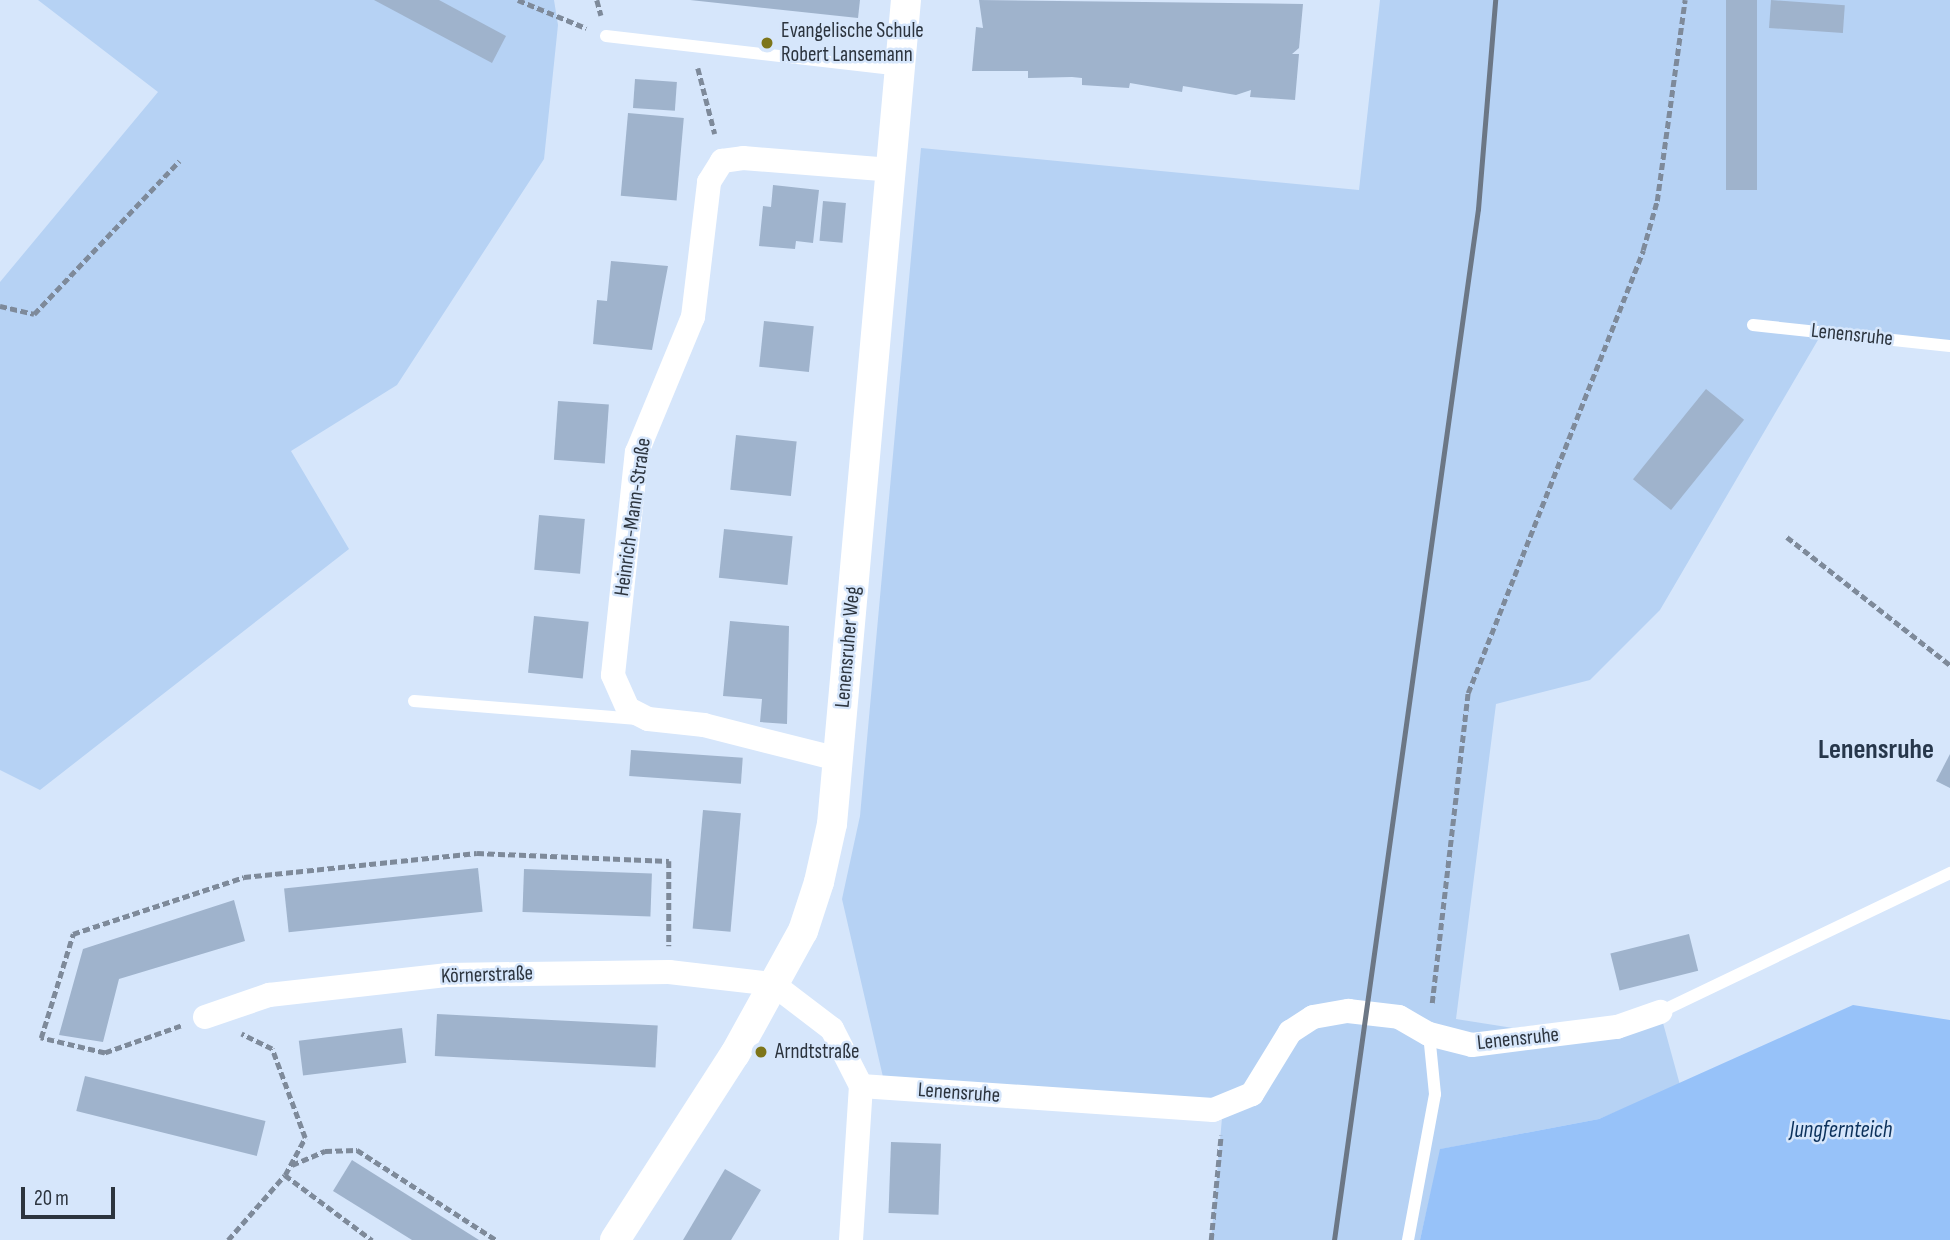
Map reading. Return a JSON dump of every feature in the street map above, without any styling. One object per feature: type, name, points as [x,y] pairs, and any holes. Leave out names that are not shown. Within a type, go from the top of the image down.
[{"type":"street","name":"Lenensruher Weg","points":[[615,1240],[681,1143],[773,984],[803,931],[819,883],[838,759],[906,0]]},
{"type":"street","points":[[722,161],[891,170]]},
{"type":"street","name":"Heinrich-Mann-Straße","points":[[648,719],[628,709],[613,675],[629,510],[653,404],[693,317],[706,197],[722,161]]},
{"type":"street","points":[[648,719],[705,725],[838,759]]},
{"type":"street","name":"Körnerstraße","points":[[205,1017],[269,995],[446,975],[668,972],[773,984]]},
{"type":"street","points":[[773,984],[832,1030],[861,1086],[851,1240]]},
{"type":"street","name":"Lenensruhe","points":[[861,1086],[1224,1107],[1252,1094],[1290,1032],[1313,1017],[1348,1011],[1399,1017],[1429,1034],[1472,1045],[1618,1027],[1660,1012]]},
{"type":"lane","points":[[607,36],[694,50],[785,54],[900,71]]},
{"type":"lane","name":"Lenensruhe","points":[[1753,325],[1950,346]]},
{"type":"lane","points":[[414,701],[648,719]]},
{"type":"lane","name":"Lenensruhe","points":[[1660,1012],[1950,873]]},
{"type":"lane","points":[[1408,1240],[1436,1094],[1429,1034]]},
{"type":"path","points":[[518,0],[607,36]]},
{"type":"path","points":[[1429,1034],[1468,693],[1643,250],[1657,201],[1685,0]]},
{"type":"path","points":[[694,50],[722,161]]},
{"type":"path","points":[[0,306],[34,314],[179,161]]},
{"type":"path","points":[[1787,537],[1950,665]]},
{"type":"path","points":[[228,1240],[285,1175],[305,1138],[272,1049],[205,1017],[105,1053],[41,1038],[73,934],[258,876],[477,853],[668,861],[668,972]]},
{"type":"path","points":[[1211,1240],[1224,1107]]},
{"type":"path","points":[[291,1165],[325,1151],[357,1150],[496,1240]]},
{"type":"path","points":[[285,1175],[372,1240]]},
{"type":"shaded area","points":[[38,0],[554,0],[558,25],[544,159],[397,385],[291,451],[349,549],[40,790],[0,770],[0,282],[158,92]]},
{"type":"shaded area","points":[[1380,0],[1950,0],[1950,346],[1822,333],[1660,610],[1590,680],[1496,704],[1456,1019],[1513,1028],[1660,1012],[1680,1085],[1599,1119],[1441,1149],[1420,1240],[1211,1240],[1223,1107],[883,1077],[842,899],[860,816],[921,148],[1359,190]]},
{"type":"water","name":"Jungfernteich","points":[[1853,1005],[1950,1020],[1950,1240],[1420,1240],[1440,1149],[1599,1119]]},
{"type":"building","points":[[374,0],[439,0],[506,36],[492,63]]},
{"type":"building","points":[[690,0],[860,0],[858,18]]},
{"type":"building","points":[[979,0],[1303,4],[1299,48],[1292,54],[1299,54],[1295,100],[1250,97],[1251,90],[1236,95],[1183,86],[1182,92],[1130,83],[1129,88],[1082,85],[1082,78],[1072,77],[1028,78],[1028,71],[972,71],[976,27],[983,28]]},
{"type":"building","points":[[1726,0],[1757,0],[1757,190],[1726,190]]},
{"type":"building","points":[[1771,0],[1845,5],[1843,33],[1769,28]]},
{"type":"building","points":[[635,79],[677,82],[675,111],[633,108]]},
{"type":"building","points":[[628,113],[684,118],[677,201],[621,196]]},
{"type":"building","points":[[773,185],[819,190],[813,243],[796,241],[795,249],[759,246],[763,206],[771,207]]},
{"type":"building","points":[[823,201],[846,203],[842,243],[820,241]]},
{"type":"building","points":[[611,261],[668,266],[652,350],[593,344],[597,300],[607,301]]},
{"type":"building","points":[[764,321],[814,326],[809,372],[759,367]]},
{"type":"building","points":[[1706,389],[1744,420],[1671,510],[1633,479]]},
{"type":"building","points":[[558,401],[609,405],[605,463],[554,460]]},
{"type":"building","points":[[736,435],[797,441],[791,496],[730,490]]},
{"type":"building","points":[[539,515],[585,519],[580,574],[534,570]]},
{"type":"building","points":[[724,529],[793,536],[788,585],[719,578]]},
{"type":"building","points":[[534,616],[589,622],[583,678],[528,673]]},
{"type":"building","points":[[730,621],[789,626],[787,724],[760,722],[762,699],[723,696]]},
{"type":"building","points":[[631,750],[743,758],[741,784],[629,776]]},
{"type":"building","points":[[1950,754],[1950,788],[1936,781]]},
{"type":"building","points":[[703,810],[741,813],[730,932],[693,929]]},
{"type":"building","points":[[478,868],[483,912],[289,932],[284,888]]},
{"type":"building","points":[[524,869],[652,873],[650,916],[522,912]]},
{"type":"building","points":[[234,900],[245,941],[119,979],[103,1042],[59,1035],[83,949]]},
{"type":"building","points":[[1689,934],[1698,971],[1620,990],[1610,954]]},
{"type":"building","points":[[437,1014],[658,1026],[655,1068],[435,1056]]},
{"type":"building","points":[[402,1028],[406,1063],[303,1075],[299,1041]]},
{"type":"building","points":[[85,1076],[265,1121],[257,1156],[76,1111]]},
{"type":"building","points":[[891,1142],[941,1144],[938,1215],[889,1213]]},
{"type":"building","points":[[352,1160],[479,1240],[412,1240],[333,1191]]},
{"type":"building","points":[[725,1169],[761,1190],[731,1240],[683,1240]]},
{"type":"railway","points":[[1334,1240],[1478,209],[1495,0]]},
{"type":"place","name":"Evangelische Schule Robert Lansemann","points":[[767,43]]},
{"type":"place","name":"Arndtstraße","points":[[761,1052]]},
{"type":"district","name":"Lenensruhe","points":[[1876,750]]}]
